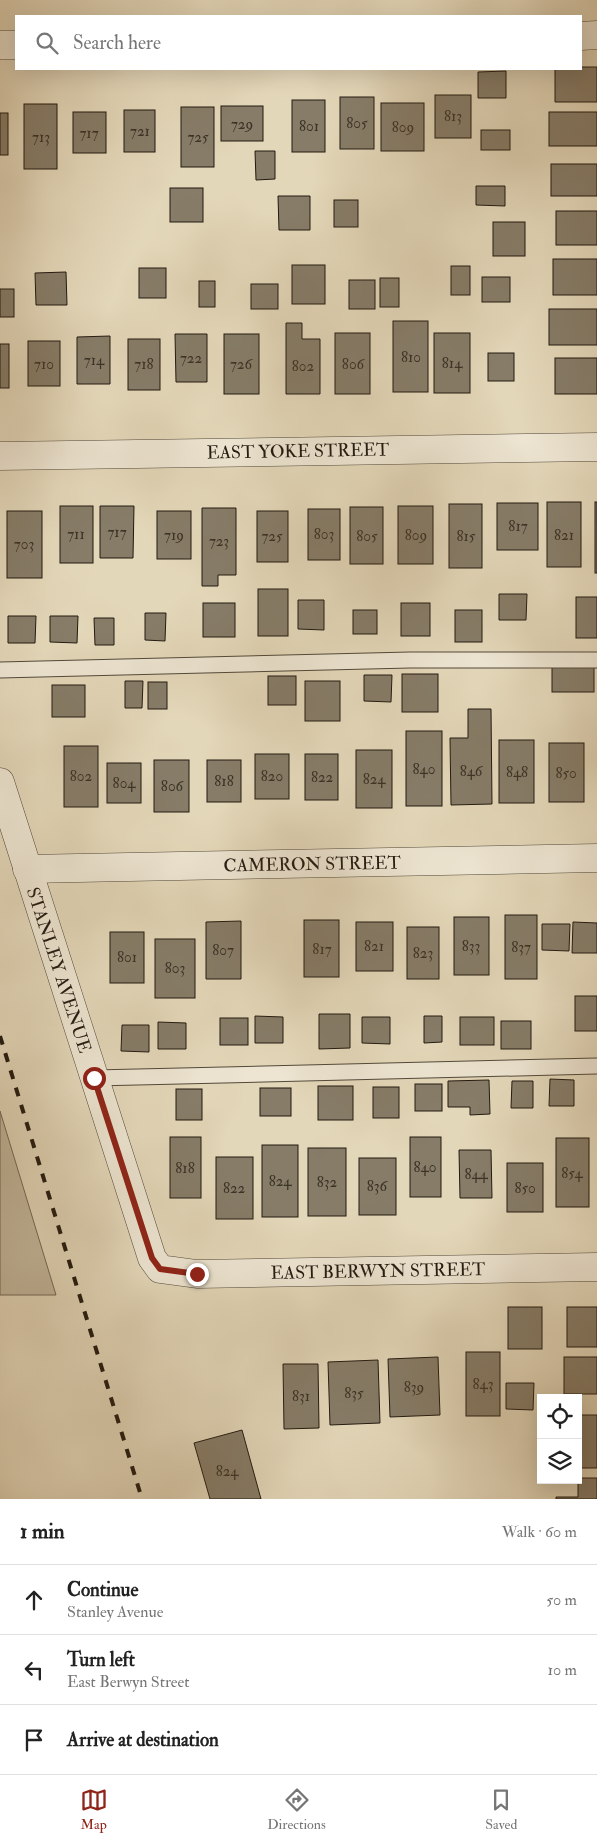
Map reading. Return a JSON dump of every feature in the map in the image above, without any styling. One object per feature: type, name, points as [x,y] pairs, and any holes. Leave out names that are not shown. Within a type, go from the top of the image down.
[{"type":"street","points":[[582,36],[597,36]]},
{"type":"street","points":[[0,46],[15,45]]},
{"type":"street","name":"EAST YOKE STREET","points":[[0,456],[597,447]]},
{"type":"street","name":"STANLEY AVENUE","points":[[0,782],[152,1258],[160,1269]]},
{"type":"street","name":"CAMERON STREET","points":[[27,869],[597,858]]},
{"type":"street","name":"EAST BERWYN STREET","points":[[160,1269],[197,1274],[597,1267]]},
{"type":"lane","points":[[0,670],[410,660],[597,660]]},
{"type":"lane","points":[[94,1078],[597,1066]]},
{"type":"shaded area","points":[[0,1111],[56,1295],[0,1295]]},
{"type":"building","points":[[582,67],[597,67],[597,102],[555,102],[555,70],[582,70]]},
{"type":"building","points":[[506,71],[506,98],[478,98],[478,72]]},
{"type":"building","points":[[435,95],[471,95],[471,138],[435,138]]},
{"type":"building","points":[[340,97],[374,97],[374,149],[340,149]]},
{"type":"building","points":[[292,100],[325,100],[325,152],[292,152]]},
{"type":"building","points":[[381,103],[424,103],[424,151],[381,151]]},
{"type":"building","points":[[24,104],[57,104],[57,169],[24,169]]},
{"type":"building","points":[[221,106],[263,106],[263,141],[221,141]]},
{"type":"building","points":[[181,107],[214,107],[214,167],[181,167]]},
{"type":"building","points":[[124,110],[155,110],[155,152],[124,152]]},
{"type":"building","points":[[73,112],[106,112],[106,153],[73,153]]},
{"type":"building","points":[[549,112],[597,112],[597,146],[549,146]]},
{"type":"building","points":[[0,113],[8,113],[8,155],[0,155]]},
{"type":"building","points":[[481,130],[510,130],[510,150],[481,150]]},
{"type":"building","points":[[255,151],[275,151],[275,179],[256,180]]},
{"type":"building","points":[[551,164],[597,164],[597,196],[551,196]]},
{"type":"building","points":[[476,186],[505,186],[505,206],[476,205]]},
{"type":"building","points":[[170,188],[203,188],[203,222],[170,222]]},
{"type":"building","points":[[278,196],[310,196],[310,230],[279,230]]},
{"type":"building","points":[[334,200],[358,200],[358,227],[334,227]]},
{"type":"building","points":[[556,211],[597,211],[597,245],[556,245]]},
{"type":"building","points":[[493,222],[525,222],[525,256],[493,256]]},
{"type":"building","points":[[553,259],[597,259],[597,295],[553,295]]},
{"type":"building","points":[[292,265],[325,265],[325,304],[292,304]]},
{"type":"building","points":[[451,266],[470,266],[470,295],[451,295]]},
{"type":"building","points":[[139,268],[166,268],[166,298],[139,298]]},
{"type":"building","points":[[66,272],[67,305],[36,305],[35,273]]},
{"type":"building","points":[[482,277],[510,277],[510,302],[482,302]]},
{"type":"building","points":[[380,278],[399,278],[399,307],[380,307]]},
{"type":"building","points":[[349,280],[375,280],[375,309],[349,309]]},
{"type":"building","points":[[199,281],[215,281],[215,307],[199,307]]},
{"type":"building","points":[[251,284],[278,284],[278,309],[251,309]]},
{"type":"building","points":[[0,289],[14,289],[14,317],[0,317]]},
{"type":"building","points":[[549,309],[597,309],[597,345],[549,345]]},
{"type":"building","points":[[393,321],[428,321],[428,392],[393,392]]},
{"type":"building","points":[[286,323],[302,323],[302,339],[320,339],[320,394],[286,394]]},
{"type":"building","points":[[335,333],[370,333],[370,394],[335,394]]},
{"type":"building","points":[[434,333],[470,333],[470,393],[434,393]]},
{"type":"building","points":[[175,334],[207,334],[207,382],[176,382]]},
{"type":"building","points":[[224,334],[259,334],[259,394],[224,394]]},
{"type":"building","points":[[110,336],[110,384],[77,384],[77,337]]},
{"type":"building","points":[[128,339],[160,339],[160,390],[128,390]]},
{"type":"building","points":[[28,341],[60,341],[60,386],[28,386]]},
{"type":"building","points":[[0,344],[9,344],[9,388],[0,388]]},
{"type":"building","points":[[488,353],[514,353],[514,381],[488,381]]},
{"type":"building","points":[[555,358],[597,358],[597,394],[555,394]]},
{"type":"building","points":[[547,502],[581,502],[581,567],[547,567]]},
{"type":"building","points":[[595,502],[597,502],[597,573],[595,573]]},
{"type":"building","points":[[497,503],[538,503],[538,550],[497,550]]},
{"type":"building","points":[[449,504],[482,504],[482,568],[449,568]]},
{"type":"building","points":[[60,506],[93,506],[93,563],[60,563]]},
{"type":"building","points":[[100,506],[134,506],[133,558],[100,558]]},
{"type":"building","points":[[398,506],[433,506],[433,564],[398,564]]},
{"type":"building","points":[[350,507],[383,507],[383,564],[350,564]]},
{"type":"building","points":[[202,508],[236,508],[236,575],[218,575],[218,586],[202,586]]},
{"type":"building","points":[[308,509],[340,509],[340,560],[308,560]]},
{"type":"building","points":[[7,511],[42,511],[42,578],[7,578]]},
{"type":"building","points":[[157,511],[191,511],[191,559],[157,559]]},
{"type":"building","points":[[257,511],[288,511],[288,562],[257,562]]},
{"type":"building","points":[[258,589],[288,589],[288,636],[258,636]]},
{"type":"building","points":[[499,594],[527,594],[526,620],[499,620]]},
{"type":"building","points":[[576,597],[597,597],[597,638],[576,638]]},
{"type":"building","points":[[298,600],[324,600],[324,630],[298,629]]},
{"type":"building","points":[[203,603],[235,603],[235,637],[203,637]]},
{"type":"building","points":[[401,603],[430,603],[430,636],[401,636]]},
{"type":"building","points":[[353,610],[377,610],[377,634],[353,634]]},
{"type":"building","points":[[455,610],[482,610],[482,642],[455,642]]},
{"type":"building","points":[[145,613],[166,613],[165,641],[145,640]]},
{"type":"building","points":[[8,616],[36,616],[35,643],[8,643]]},
{"type":"building","points":[[50,616],[78,616],[77,643],[50,642]]},
{"type":"building","points":[[94,618],[114,618],[114,645],[95,645]]},
{"type":"building","points":[[552,666],[594,666],[594,692],[552,692]]},
{"type":"building","points":[[402,674],[438,674],[438,712],[402,712]]},
{"type":"building","points":[[364,675],[392,675],[391,702],[364,701]]},
{"type":"building","points":[[268,676],[296,676],[296,705],[268,705]]},
{"type":"building","points":[[125,681],[143,681],[142,708],[125,708]]},
{"type":"building","points":[[305,681],[340,681],[340,721],[305,721]]},
{"type":"building","points":[[148,682],[167,682],[167,709],[148,709]]},
{"type":"building","points":[[52,685],[85,685],[85,717],[52,717]]},
{"type":"building","points":[[468,709],[491,709],[492,804],[451,805],[450,738],[468,738]]},
{"type":"building","points":[[406,731],[442,731],[442,806],[406,806]]},
{"type":"building","points":[[499,740],[534,740],[534,803],[499,803]]},
{"type":"building","points":[[549,743],[584,743],[584,802],[549,802]]},
{"type":"building","points":[[64,746],[98,746],[98,807],[64,807]]},
{"type":"building","points":[[356,750],[392,750],[392,808],[356,808]]},
{"type":"building","points":[[255,754],[289,754],[289,799],[255,799]]},
{"type":"building","points":[[305,754],[338,754],[338,800],[305,800]]},
{"type":"building","points":[[154,760],[189,760],[189,812],[154,812]]},
{"type":"building","points":[[207,760],[241,760],[241,802],[207,802]]},
{"type":"building","points":[[107,763],[141,763],[141,803],[107,803]]},
{"type":"building","points":[[505,915],[537,915],[537,979],[505,979]]},
{"type":"building","points":[[454,917],[489,917],[489,975],[454,975]]},
{"type":"building","points":[[304,920],[339,920],[339,977],[304,977]]},
{"type":"building","points":[[241,921],[241,979],[206,979],[206,922]]},
{"type":"building","points":[[356,922],[393,922],[393,971],[356,971]]},
{"type":"building","points":[[573,922],[597,923],[597,953],[572,953]]},
{"type":"building","points":[[542,924],[570,924],[569,951],[542,950]]},
{"type":"building","points":[[407,927],[439,927],[439,979],[407,979]]},
{"type":"building","points":[[110,932],[144,932],[144,983],[110,983]]},
{"type":"building","points":[[155,939],[195,939],[195,998],[155,998]]},
{"type":"building","points":[[575,996],[597,996],[597,1031],[575,1031]]},
{"type":"building","points":[[319,1014],[350,1014],[350,1048],[319,1049]]},
{"type":"building","points":[[255,1016],[283,1017],[283,1043],[255,1043]]},
{"type":"building","points":[[424,1016],[442,1016],[442,1042],[424,1043]]},
{"type":"building","points":[[362,1017],[390,1017],[390,1044],[362,1043]]},
{"type":"building","points":[[460,1017],[494,1017],[494,1045],[460,1045]]},
{"type":"building","points":[[220,1018],[248,1018],[248,1045],[220,1045]]},
{"type":"building","points":[[501,1021],[531,1021],[531,1049],[501,1049]]},
{"type":"building","points":[[158,1022],[186,1023],[186,1049],[158,1049]]},
{"type":"building","points":[[122,1025],[149,1025],[149,1052],[121,1051]]},
{"type":"building","points":[[550,1079],[574,1080],[574,1106],[549,1106]]},
{"type":"building","points":[[489,1080],[490,1114],[470,1115],[470,1107],[448,1107],[448,1081]]},
{"type":"building","points":[[512,1081],[533,1081],[533,1108],[511,1108]]},
{"type":"building","points":[[415,1084],[442,1084],[442,1111],[415,1111]]},
{"type":"building","points":[[318,1086],[353,1086],[353,1120],[318,1120]]},
{"type":"building","points":[[373,1087],[399,1087],[399,1118],[373,1118]]},
{"type":"building","points":[[260,1088],[291,1088],[291,1116],[260,1116]]},
{"type":"building","points":[[176,1089],[202,1089],[202,1120],[176,1120]]},
{"type":"building","points":[[170,1137],[201,1137],[201,1198],[170,1198]]},
{"type":"building","points":[[410,1137],[441,1137],[441,1197],[410,1197]]},
{"type":"building","points":[[556,1138],[589,1138],[589,1207],[556,1207]]},
{"type":"building","points":[[262,1145],[298,1145],[298,1217],[262,1217]]},
{"type":"building","points":[[308,1148],[346,1148],[346,1216],[308,1216]]},
{"type":"building","points":[[459,1150],[491,1150],[492,1198],[460,1198]]},
{"type":"building","points":[[216,1157],[253,1157],[253,1219],[216,1219]]},
{"type":"building","points":[[359,1158],[396,1158],[396,1215],[359,1215]]},
{"type":"building","points":[[507,1163],[543,1163],[543,1212],[507,1212]]},
{"type":"building","points":[[508,1307],[542,1307],[542,1349],[508,1349]]},
{"type":"building","points":[[567,1307],[597,1307],[597,1347],[567,1347]]},
{"type":"building","points":[[466,1352],[500,1352],[500,1416],[466,1416]]},
{"type":"building","points":[[438,1357],[440,1415],[390,1417],[388,1359]]},
{"type":"building","points":[[564,1357],[597,1357],[597,1394],[564,1394]]},
{"type":"building","points":[[378,1360],[380,1423],[330,1425],[328,1362]]},
{"type":"building","points":[[283,1364],[318,1364],[319,1428],[284,1429]]},
{"type":"building","points":[[506,1383],[534,1383],[533,1410],[506,1409]]},
{"type":"building","points":[[582,1415],[597,1415],[597,1468],[582,1468]]},
{"type":"building","points":[[242,1430],[261,1499],[210,1499],[194,1443]]},
{"type":"building","points":[[582,1478],[597,1478],[597,1499],[556,1499],[556,1497],[578,1497],[578,1484],[582,1484]]},
{"type":"railway","points":[[0,1036],[142,1499]]},
{"type":"route","points":[[94,1078],[152,1258],[160,1269],[197,1274]]}]
